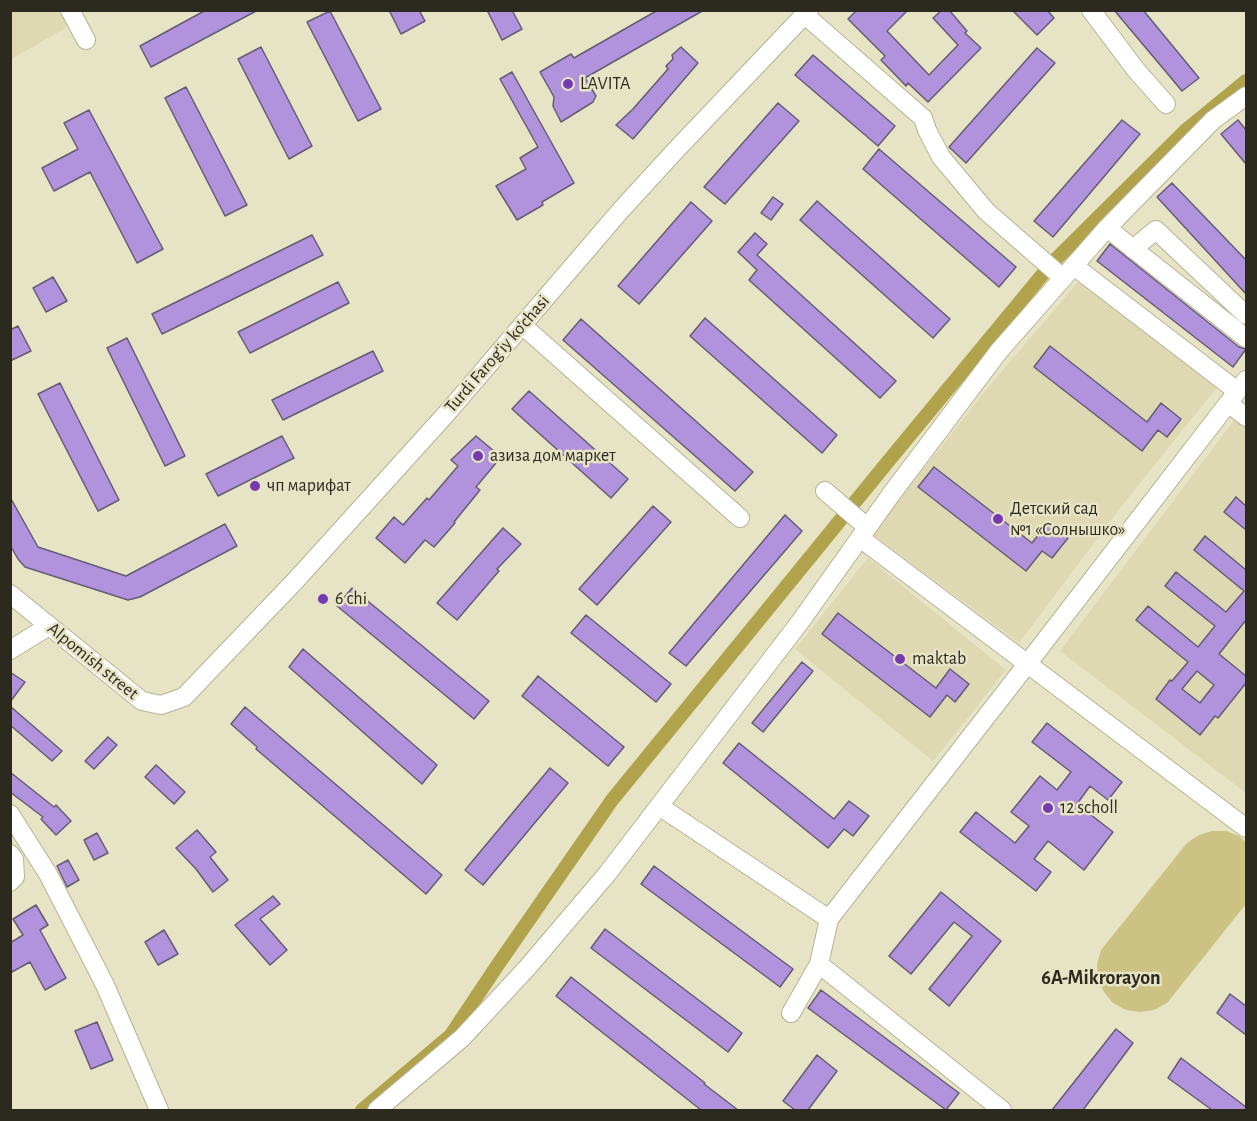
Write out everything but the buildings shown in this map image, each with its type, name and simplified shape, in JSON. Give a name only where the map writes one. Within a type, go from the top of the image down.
[{"type":"street","points":[[70,10],[86,40]]},
{"type":"street","points":[[1091,10],[1136,70],[1166,104]]},
{"type":"street","points":[[807,13],[923,118],[941,157],[986,211],[1059,270],[1237,391],[1246,417]]},
{"type":"street","name":"Turdi Farog'iy ko'chasi","points":[[183,697],[303,571],[447,413],[621,210],[807,13]]},
{"type":"street","points":[[377,1110],[462,1038],[527,968],[608,874],[800,622],[1059,270],[1107,228],[1213,120],[1246,96]]},
{"type":"street","points":[[1107,228],[1246,339]]},
{"type":"street","points":[[1133,249],[1156,230],[1246,315]]},
{"type":"street","points":[[522,325],[740,518]]},
{"type":"street","points":[[791,1013],[819,964],[829,919],[1237,391]]},
{"type":"street","points":[[826,492],[864,533],[1028,663],[1246,828]]},
{"type":"street","name":"Alpomish street","points":[[10,594],[142,701],[161,705],[183,697]]},
{"type":"street","points":[[10,650],[49,626]]},
{"type":"street","points":[[658,806],[829,919]]},
{"type":"street","points":[[10,814],[48,874],[105,985],[159,1110]]},
{"type":"street","points":[[10,882],[15,877],[12,856],[30,846]]},
{"type":"street","points":[[819,964],[1002,1110]]},
{"type":"shaded area","points":[[11,11],[63,11],[71,25],[11,59]]},
{"type":"shaded area","points":[[1078,282],[1218,386],[1124,503],[1019,643],[872,534],[986,390]]},
{"type":"shaded area","points":[[1244,407],[1246,409],[1246,793],[1060,651]]},
{"type":"shaded area","name":"maktab","points":[[868,558],[1006,670],[933,761],[795,649]]},
{"type":"shaded area","points":[[1212,831],[1226,831],[1239,836],[1246,842],[1246,904],[1167,1003],[1154,1010],[1140,1012],[1126,1010],[1113,1003],[1104,992],[1098,979],[1097,964],[1101,950],[1187,843],[1199,835]]},
{"type":"waterway","points":[[362,1110],[451,1035],[612,800],[1052,263],[1185,131],[1246,81]]},
{"type":"place","name":"LAVITA","points":[[568,84]]},
{"type":"place","name":"азиза дом маркет","points":[[478,456]]},
{"type":"place","name":"чп марифат","points":[[255,486]]},
{"type":"place","name":"Детский сад №1 «Солнышко»","points":[[998,519]]},
{"type":"place","name":"6 chi","points":[[323,599]]},
{"type":"place","name":"maktab","points":[[900,659]]},
{"type":"place","name":"12 scholl","points":[[1048,808]]},
{"type":"district","name":"6A-Mikrorayon","points":[[1101,978]]}]
